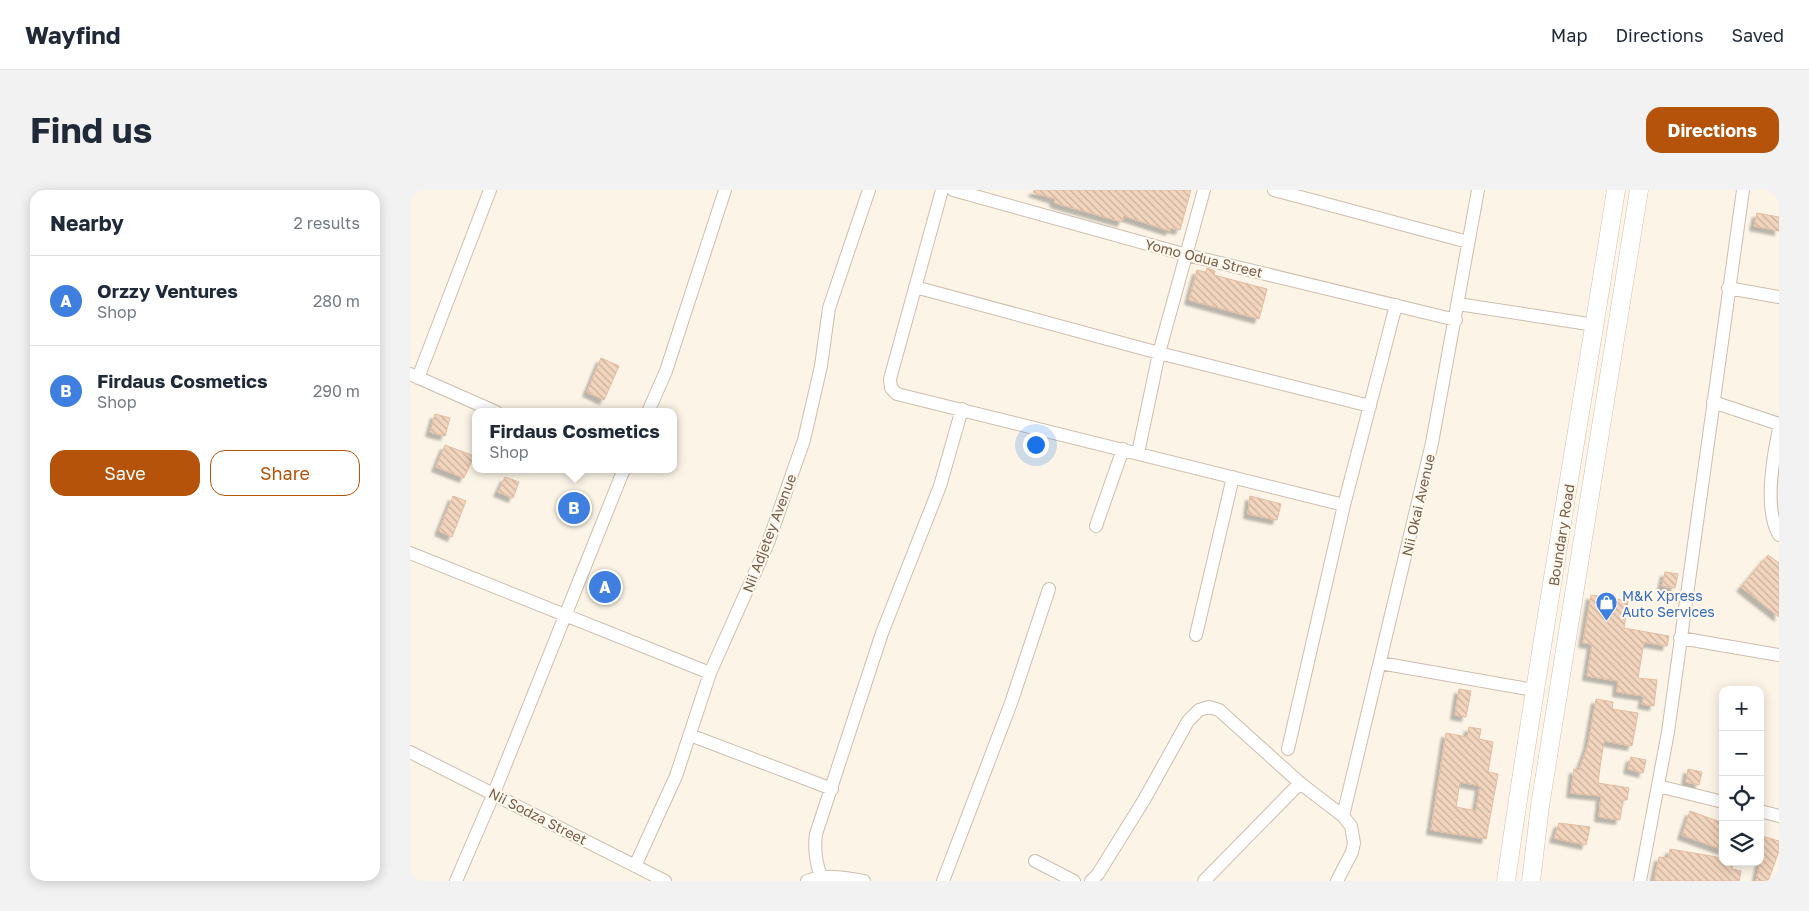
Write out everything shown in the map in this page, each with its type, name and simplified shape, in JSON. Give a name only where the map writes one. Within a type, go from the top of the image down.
[{"type":"main road","name":"Boundary Road","points":[[1506,881],[1534,690],[1561,539],[1616,190]]},
{"type":"main road","name":"Boundary Road","points":[[1531,881],[1540,806],[1639,190]]},
{"type":"street","points":[[487,408],[414,376],[490,190]]},
{"type":"street","points":[[650,408],[666,371],[725,190]]},
{"type":"street","name":"Nii Adjetey Avenue","points":[[635,866],[676,776],[710,673],[768,543],[804,440],[821,366],[829,308],[869,190]]},
{"type":"street","points":[[942,190],[890,379],[891,388],[897,394],[1138,452],[1344,505]]},
{"type":"street","name":"Yomo Odua Street","points":[[954,190],[1186,255],[1456,320]]},
{"type":"street","points":[[1138,452],[1159,353],[1204,190]]},
{"type":"street","points":[[1274,190],[1468,242]]},
{"type":"street","name":"Nii Okai Avenue","points":[[1343,816],[1432,443],[1456,320],[1478,190]]},
{"type":"street","points":[[1640,881],[1668,732],[1743,190]]},
{"type":"street","points":[[916,287],[1159,353],[1370,406]]},
{"type":"street","points":[[1728,288],[1779,297]]},
{"type":"street","points":[[1458,304],[1595,325]]},
{"type":"street","points":[[1288,749],[1344,505],[1396,305]]},
{"type":"street","points":[[1713,402],[1779,424]]},
{"type":"street","points":[[821,876],[816,864],[814,849],[816,834],[882,633],[940,486],[962,410]]},
{"type":"street","points":[[1779,429],[1772,490],[1772,519],[1779,535]]},
{"type":"street","points":[[1096,526],[1123,449]]},
{"type":"street","points":[[456,881],[494,793],[622,473]]},
{"type":"street","points":[[1196,635],[1233,477]]},
{"type":"street","points":[[410,553],[710,673]]},
{"type":"street","points":[[943,881],[1011,703],[1049,589]]},
{"type":"street","points":[[1680,638],[1779,655]]},
{"type":"street","points":[[1380,663],[1534,690]]},
{"type":"street","points":[[1091,881],[1098,874],[1144,800],[1188,721],[1199,710],[1208,706],[1219,710],[1300,782],[1343,816],[1351,826],[1354,843],[1352,852],[1337,881]]},
{"type":"street","points":[[690,735],[832,789]]},
{"type":"street","name":"Nii Sodza Street","points":[[410,752],[665,881]]},
{"type":"street","points":[[1204,881],[1300,782]]},
{"type":"street","points":[[1658,786],[1719,801]]},
{"type":"street","points":[[1764,812],[1779,816]]},
{"type":"street","points":[[1035,861],[1074,881]]},
{"type":"street","points":[[806,881],[821,876],[841,876],[864,881]]},
{"type":"building","points":[[1034,190],[1191,190],[1180,230],[1171,228],[1170,231],[1124,216],[1122,222],[1058,204],[1054,202],[1055,199],[1033,192]]},
{"type":"building","points":[[1757,213],[1779,217],[1779,231],[1754,226]]},
{"type":"building","points":[[1207,268],[1215,271],[1214,275],[1267,289],[1259,319],[1189,300],[1197,270],[1206,272]]},
{"type":"building","points":[[601,358],[619,366],[604,400],[587,392]]},
{"type":"building","points":[[435,414],[450,418],[445,436],[430,432]]},
{"type":"building","points":[[445,445],[472,455],[472,460],[464,478],[436,467]]},
{"type":"building","points":[[505,477],[519,482],[513,498],[498,492]]},
{"type":"building","points":[[453,496],[466,501],[452,537],[439,531]]},
{"type":"building","points":[[1250,496],[1281,504],[1277,520],[1248,514]]},
{"type":"building","points":[[1768,555],[1779,563],[1779,617],[1741,587]]},
{"type":"building","points":[[1665,572],[1678,574],[1675,588],[1662,586]]},
{"type":"building","points":[[1591,595],[1628,601],[1624,628],[1669,636],[1667,646],[1644,642],[1638,678],[1657,680],[1654,706],[1642,704],[1644,696],[1617,692],[1618,681],[1587,676],[1592,644],[1583,643]]},
{"type":"building","points":[[1459,689],[1471,691],[1466,717],[1455,715]]},
{"type":"building","points":[[1596,699],[1613,702],[1612,709],[1638,713],[1632,746],[1604,741],[1598,783],[1629,788],[1627,800],[1623,800],[1620,820],[1599,817],[1601,796],[1571,793],[1574,769],[1579,770],[1588,745]]},
{"type":"building","points":[[1469,727],[1481,729],[1479,739],[1493,742],[1488,772],[1498,774],[1486,839],[1431,830],[1446,733],[1467,737]],"holes":[[[1460,782],[1480,786],[1476,811],[1456,807]]]},
{"type":"building","points":[[1631,757],[1646,760],[1643,773],[1628,769]]},
{"type":"building","points":[[1688,769],[1702,772],[1699,785],[1686,782]]},
{"type":"building","points":[[1690,811],[1719,822],[1719,849],[1682,835]]},
{"type":"building","points":[[1559,823],[1590,827],[1586,845],[1554,838]]},
{"type":"building","points":[[1764,837],[1779,841],[1779,851],[1768,881],[1756,881],[1759,866],[1764,866]]},
{"type":"building","points":[[1670,849],[1719,857],[1719,866],[1732,866],[1732,869],[1741,871],[1739,881],[1654,881],[1659,857],[1669,858]]},
{"type":"place","name":"Firdaus Cosmetics","points":[[574,508]]},
{"type":"place","name":"Orzzy Ventures","points":[[605,587]]},
{"type":"place","name":"M&K Xpress Auto Services","points":[[1606,622]]}]
